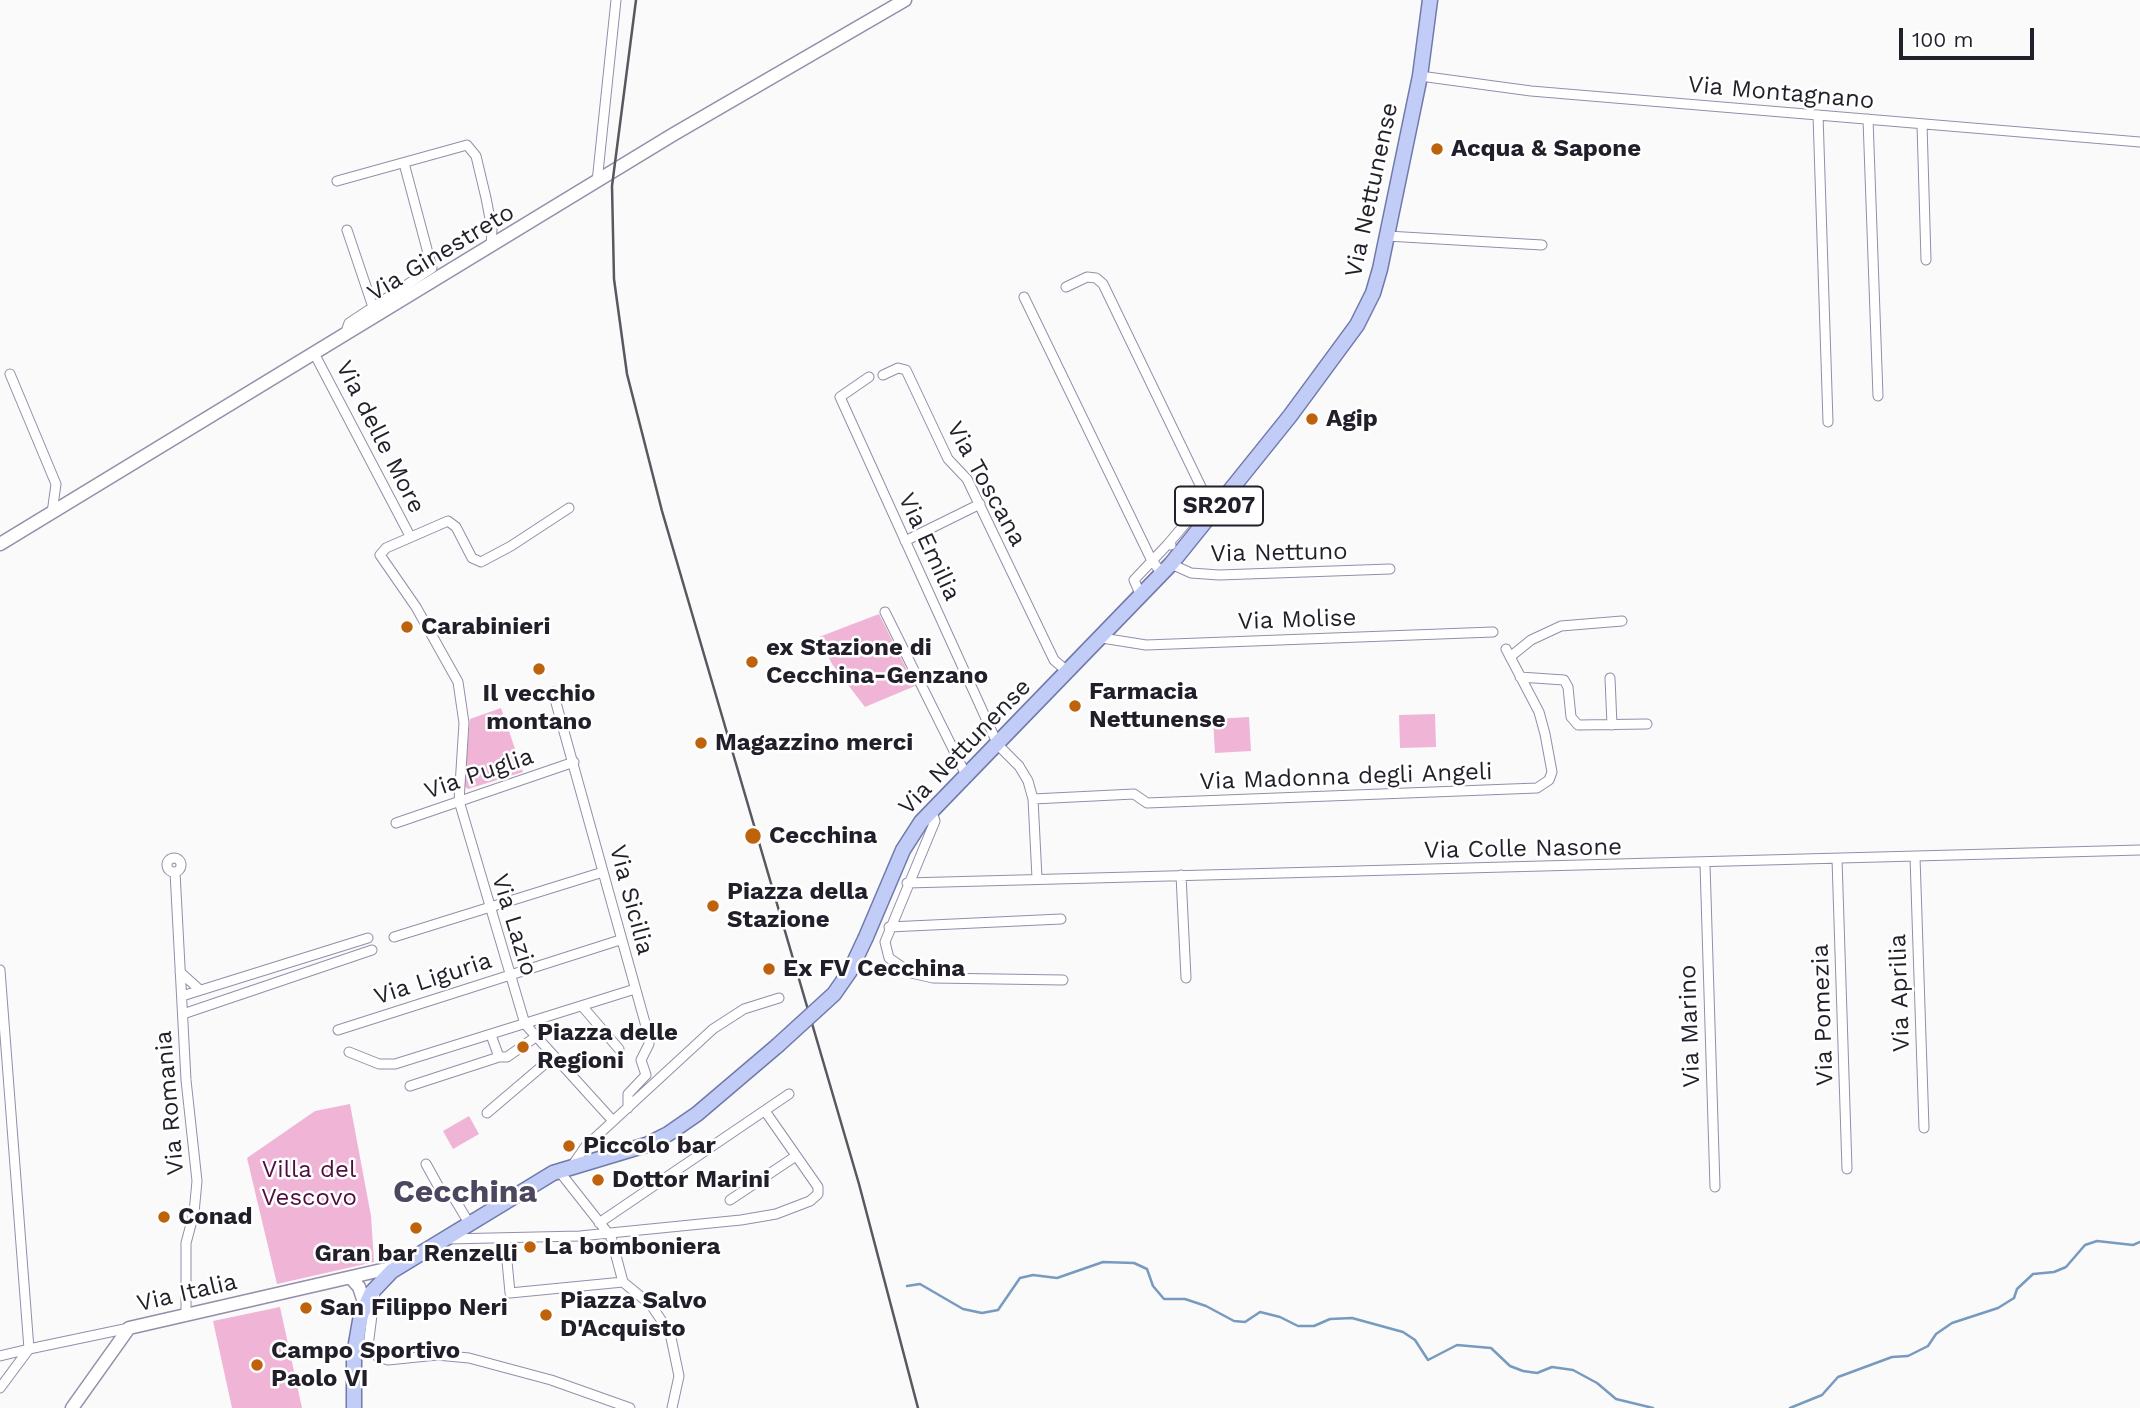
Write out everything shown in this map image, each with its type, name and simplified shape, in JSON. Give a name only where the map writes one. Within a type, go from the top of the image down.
[{"type":"main road","name":"Via Nettunense","points":[[354,1408],[354,1348],[365,1305],[375,1287],[400,1265],[566,1168],[646,1145],[668,1134],[777,1045],[839,989],[866,937],[903,850],[931,810],[1102,638],[1182,551],[1352,334],[1373,293],[1387,236],[1420,76],[1430,0]]},
{"type":"street","points":[[597,182],[616,0]]},
{"type":"street","name":"Via Ginestreto","points":[[0,544],[597,182],[905,0]]},
{"type":"street","name":"Via Montagnano","points":[[1420,76],[1531,91],[2140,142]]},
{"type":"street","points":[[1818,115],[1828,422]]},
{"type":"street","points":[[1868,119],[1878,396]]},
{"type":"street","points":[[1922,124],[1926,260]]},
{"type":"street","points":[[337,181],[467,145],[475,156],[488,207],[491,247]]},
{"type":"street","points":[[345,337],[348,325],[432,268],[405,167]]},
{"type":"street","points":[[347,230],[373,307]]},
{"type":"street","points":[[1387,236],[1542,245]]},
{"type":"street","points":[[1066,287],[1087,277],[1096,278],[1102,284],[1203,491],[1202,504],[1134,580],[1141,596]]},
{"type":"street","points":[[1024,297],[1152,561],[1166,568]]},
{"type":"street","name":"Via delle More","points":[[315,355],[410,536]]},
{"type":"street","name":"Via Toscana","points":[[883,375],[898,368],[906,370],[948,459],[965,476],[1054,660],[1068,672]]},
{"type":"street","points":[[10,374],[56,484],[52,513]]},
{"type":"street","name":"Via Emilia","points":[[869,377],[840,397],[998,744]]},
{"type":"street","points":[[905,541],[979,505]]},
{"type":"street","name":"Via delle More","points":[[463,707],[453,670],[411,599],[380,557],[384,549],[443,522],[450,522],[472,558],[479,562],[512,546],[569,508]]},
{"type":"street","points":[[1168,544],[1182,551]]},
{"type":"street","name":"Via Nettuno","points":[[1166,568],[1219,575],[1390,569]]},
{"type":"street","points":[[885,612],[966,775]]},
{"type":"street","name":"Via Madonna degli Angeli","points":[[1033,799],[1133,794],[1147,803],[1533,789],[1549,780],[1552,770],[1541,719],[1508,653],[1561,626],[1622,621]]},
{"type":"street","name":"Via Molise","points":[[1102,638],[1146,645],[1493,632]]},
{"type":"street","points":[[1520,677],[1562,678],[1568,687],[1570,716],[1574,722],[1647,724]]},
{"type":"street","points":[[1610,678],[1612,725]]},
{"type":"street","name":"Via Sicilia","points":[[553,692],[650,1041],[640,1060],[645,1078],[628,1094],[628,1108]]},
{"type":"street","name":"Via Lazio","points":[[463,707],[459,801],[488,909],[525,1024],[613,1121]]},
{"type":"street","points":[[998,744],[1022,769],[1033,799],[1037,878]]},
{"type":"street","name":"Via Puglia","points":[[396,823],[574,762]]},
{"type":"street","points":[[931,810],[935,821],[889,927],[885,950],[898,965],[917,975],[933,978],[1063,980]]},
{"type":"street","name":"Via Colle Nasone","points":[[907,883],[1704,864],[2140,850]]},
{"type":"street","name":"Via Aprilia","points":[[1915,857],[1924,1128]]},
{"type":"street","name":"Via Pomezia","points":[[1837,859],[1847,1169]]},
{"type":"street","name":"Via Marino","points":[[1704,864],[1715,1187]]},
{"type":"street","name":"Via Romania","points":[[175,872],[180,972],[197,1181],[194,1213],[186,1243],[186,1314]]},
{"type":"street","points":[[394,937],[603,872]]},
{"type":"street","points":[[1181,875],[1186,978]]},
{"type":"street","points":[[889,927],[1061,919]]},
{"type":"street","points":[[182,996],[368,938]]},
{"type":"street","name":"Via Liguria","points":[[338,1030],[620,940]]},
{"type":"street","points":[[183,1014],[372,950]]},
{"type":"street","points":[[0,970],[29,1349],[0,1388]]},
{"type":"street","points":[[180,972],[200,990]]},
{"type":"street","points":[[349,1052],[379,1063],[395,1064],[635,989]]},
{"type":"street","points":[[672,1408],[679,1376],[670,1333],[651,1305],[623,1282],[615,1247],[608,1232],[599,1223],[566,1168],[717,1026],[744,1009],[779,998]]},
{"type":"street","points":[[582,1006],[619,1049]]},
{"type":"street","points":[[491,1035],[499,1057]]},
{"type":"street","points":[[410,1086],[499,1057],[507,1057],[537,1036]]},
{"type":"street","points":[[488,1113],[554,1056]]},
{"type":"street","points":[[599,1223],[789,1094]]},
{"type":"street","points":[[443,1239],[505,1240],[608,1232],[769,1215],[810,1201],[818,1194],[818,1187],[765,1111]]},
{"type":"street","points":[[730,1200],[796,1156]]},
{"type":"street","points":[[426,1164],[441,1191],[452,1193],[469,1223]]},
{"type":"street","points":[[610,1214],[621,1230]]},
{"type":"street","points":[[505,1240],[510,1293],[623,1282]]},
{"type":"street","name":"Via Italia","points":[[72,1408],[129,1328],[400,1265]]},
{"type":"street","points":[[351,1278],[359,1287],[365,1305]]},
{"type":"street","points":[[375,1287],[368,1346],[373,1354],[382,1359],[437,1355],[481,1361],[551,1380],[629,1408]]},
{"type":"street","points":[[0,1356],[129,1328]]},
{"type":"green space","points":[[879,614],[915,686],[865,707],[832,664],[819,637]]},
{"type":"green space","points":[[501,708],[523,772],[468,789],[464,786],[470,719]]},
{"type":"green space","points":[[1435,714],[1436,747],[1400,748],[1399,715]]},
{"type":"green space","points":[[1249,717],[1251,751],[1215,753],[1213,719]]},
{"type":"green space","name":"Villa del Vescovo","points":[[350,1104],[371,1216],[374,1262],[277,1284],[247,1158],[315,1111]]},
{"type":"green space","points":[[469,1116],[479,1134],[453,1149],[443,1131]]},
{"type":"green space","name":"Campo Sportivo Paolo VI","points":[[280,1307],[302,1408],[232,1408],[213,1321]]},
{"type":"waterway","points":[[1790,1408],[1822,1395],[1838,1377],[1892,1357],[1908,1356],[1928,1346],[1936,1334],[1952,1323],[1998,1308],[2014,1298],[2017,1289],[2033,1274],[2054,1272],[2066,1267],[2085,1245],[2097,1241],[2133,1245],[2140,1242]]},
{"type":"waterway","points":[[907,1286],[920,1284],[963,1309],[982,1313],[998,1310],[1020,1278],[1033,1275],[1057,1278],[1103,1262],[1134,1263],[1147,1269],[1153,1286],[1164,1299],[1185,1299],[1206,1306],[1234,1321],[1245,1322],[1260,1312],[1280,1317],[1298,1326],[1314,1326],[1330,1319],[1352,1318],[1403,1332],[1415,1340],[1428,1360],[1457,1345],[1491,1348],[1510,1366],[1523,1371],[1537,1373],[1552,1367],[1573,1370],[1597,1383],[1616,1399],[1653,1408]]},
{"type":"railway","points":[[636,0],[612,186],[614,279],[627,374],[662,511],[859,1184],[918,1408]]},
{"type":"place","name":"Acqua & Sapone","points":[[1437,149]]},
{"type":"place","name":"Agip","points":[[1312,419]]},
{"type":"place","name":"Carabinieri","points":[[407,627]]},
{"type":"place","name":"ex Stazione di Cecchina-Genzano","points":[[752,662]]},
{"type":"place","name":"Il vecchio montano","points":[[539,669]]},
{"type":"place","name":"Farmacia Nettunense","points":[[1075,706]]},
{"type":"place","name":"Magazzino merci","points":[[701,743]]},
{"type":"place","name":"Cecchina","points":[[753,836]]},
{"type":"place","name":"Piazza della Stazione","points":[[713,906]]},
{"type":"place","name":"Ex FV Cecchina","points":[[769,969]]},
{"type":"place","name":"Piazza delle Regioni","points":[[523,1047]]},
{"type":"place","name":"Piccolo bar","points":[[569,1146]]},
{"type":"place","name":"Dottor Marini","points":[[598,1180]]},
{"type":"place","name":"Conad","points":[[164,1217]]},
{"type":"place","name":"Gran bar Renzelli","points":[[416,1228]]},
{"type":"place","name":"La bomboniera","points":[[530,1247]]},
{"type":"place","name":"San Filippo Neri","points":[[306,1308]]},
{"type":"place","name":"Piazza Salvo D'Acquisto","points":[[546,1315]]},
{"type":"place","name":"Campo Sportivo Paolo VI","points":[[257,1365]]},
{"type":"district","name":"Cecchina","points":[[465,1193]]}]
